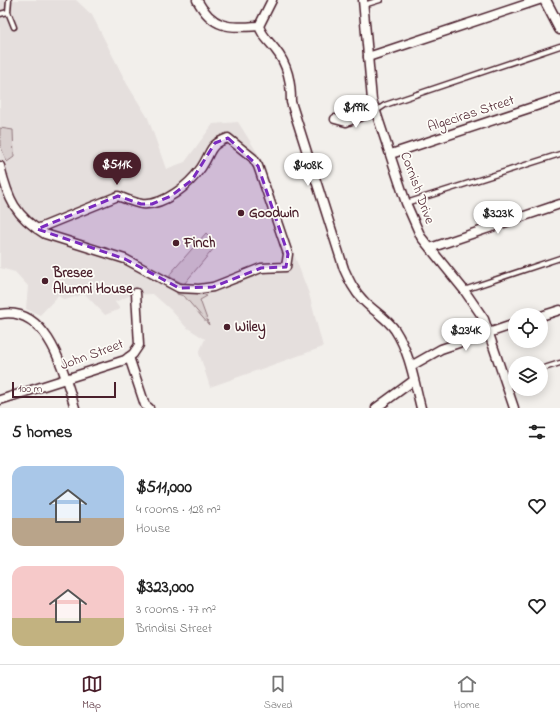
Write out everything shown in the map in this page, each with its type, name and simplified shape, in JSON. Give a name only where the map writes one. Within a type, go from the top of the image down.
[{"type":"street","points":[[198,0],[205,14],[222,25],[239,28],[258,26]]},
{"type":"street","points":[[258,26],[272,0]]},
{"type":"street","points":[[368,57],[539,0]]},
{"type":"street","points":[[545,0],[560,29]]},
{"type":"street","name":"Cornish Drive","points":[[363,3],[372,100],[406,203],[421,237],[480,312],[490,333],[514,408]]},
{"type":"street","points":[[258,26],[262,34],[276,50],[287,68],[291,84],[291,102],[350,283],[363,301],[394,329],[411,366],[413,381],[421,408]]},
{"type":"street","name":"Algeciras Street","points":[[391,154],[560,98]]},
{"type":"street","points":[[334,120],[346,122],[376,111]]},
{"type":"street","points":[[0,166],[7,190],[15,207],[28,224],[45,234],[125,259],[180,288],[213,288],[261,268],[286,267],[288,254],[258,166],[253,158],[228,138],[215,143],[192,180],[171,196],[152,204],[141,204],[118,196],[37,229]]},
{"type":"street","points":[[430,248],[560,204]]},
{"type":"street","name":"John Street","points":[[0,400],[129,357],[139,345],[136,293]]},
{"type":"street","points":[[548,314],[560,310]]},
{"type":"street","points":[[0,314],[20,315],[38,324],[50,339],[66,378],[75,408]]},
{"type":"street","points":[[411,366],[442,349],[508,327]]},
{"type":"street","points":[[129,357],[145,405],[149,408]]},
{"type":"street","points":[[376,408],[413,381]]},
{"type":"lane","points":[[9,0],[8,12],[14,27]]},
{"type":"lane","points":[[363,3],[380,0]]},
{"type":"lane","points":[[0,14],[8,12]]},
{"type":"lane","points":[[376,111],[385,105],[560,46]]},
{"type":"lane","points":[[406,203],[560,154]]},
{"type":"lane","points":[[464,290],[560,258]]},
{"type":"lane","points":[[548,367],[560,363]]},
{"type":"highlighted area","points":[[228,138],[258,166],[288,254],[286,267],[261,268],[213,287],[179,288],[125,259],[37,229],[118,196],[141,204],[152,204],[171,196],[192,180],[215,143]]},
{"type":"shaded area","points":[[0,0],[76,0],[92,15],[127,84],[148,118],[166,169],[185,162],[213,124],[238,122],[263,162],[292,249],[309,294],[323,347],[210,387],[199,353],[205,339],[186,327],[171,310],[153,294],[131,295],[115,302],[120,309],[105,315],[85,294],[65,300],[58,296],[40,315],[26,309],[28,286],[15,272],[0,268]]},
{"type":"shaded area","points":[[0,128],[13,130],[14,157],[7,162],[0,145]]},
{"type":"shaded area","points":[[206,233],[216,243],[215,247],[184,284],[170,277],[170,274]]},
{"type":"shaded area","points":[[177,290],[198,292],[207,296],[200,300],[209,325],[184,296],[177,294]]},
{"type":"place","name":"Goodwin","points":[[241,213]]},
{"type":"place","name":"Finch","points":[[176,243]]},
{"type":"place","name":"Bresee Alumni House","points":[[45,281]]},
{"type":"place","name":"Wiley","points":[[227,327]]}]
